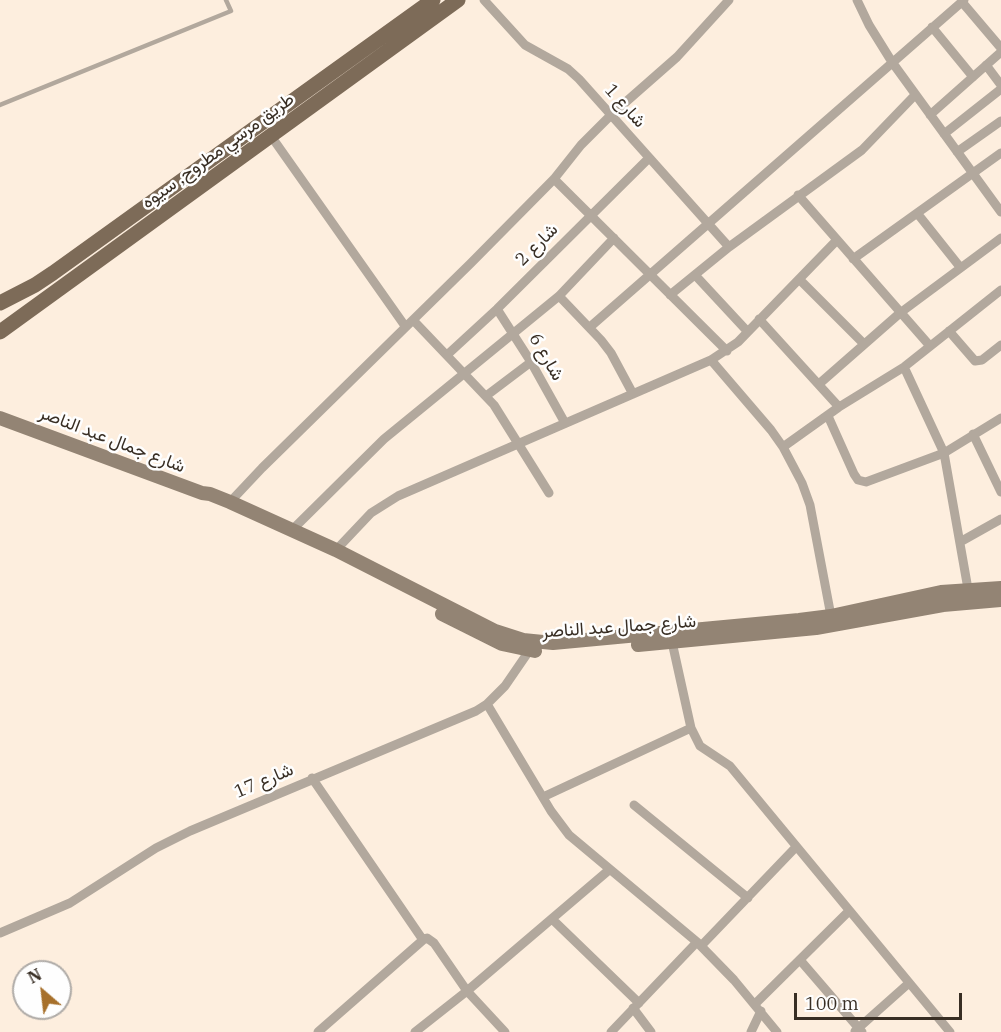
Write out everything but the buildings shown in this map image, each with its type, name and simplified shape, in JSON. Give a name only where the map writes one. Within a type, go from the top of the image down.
[{"type":"main road","name":"طريق مرسي مطروح, سيوه","points":[[0,303],[53,273],[434,0]]},
{"type":"main road","name":"طريق مرسي مطروح, سيوه","points":[[0,332],[458,0]]},
{"type":"street","name":"شارع 1","points":[[484,0],[525,45],[568,69],[579,79],[729,248]]},
{"type":"street","points":[[230,502],[554,179],[581,145],[676,57],[729,0]]},
{"type":"street","points":[[857,0],[869,25],[892,62],[1001,212]]},
{"type":"street","points":[[590,327],[963,1],[1001,50],[930,115]]},
{"type":"street","points":[[932,27],[973,77]]},
{"type":"street","points":[[944,134],[1001,87],[986,65]]},
{"type":"street","points":[[670,295],[798,195],[861,150],[915,95]]},
{"type":"street","points":[[957,152],[1001,122]]},
{"type":"street","points":[[271,136],[409,323],[465,372],[486,396],[549,493]]},
{"type":"street","points":[[853,259],[1001,153]]},
{"type":"street","name":"شارع 2","points":[[447,355],[497,309],[649,158]]},
{"type":"street","points":[[554,179],[727,351]]},
{"type":"street","points":[[798,195],[930,346]]},
{"type":"street","points":[[917,213],[960,267]]},
{"type":"street","points":[[292,530],[358,463],[559,296],[614,238]]},
{"type":"street","points":[[819,384],[900,312],[1001,238]]},
{"type":"street","points":[[336,550],[360,524],[384,504],[727,351],[837,240]]},
{"type":"street","points":[[695,274],[747,331]]},
{"type":"street","points":[[799,279],[864,344]]},
{"type":"street","points":[[783,447],[840,407],[904,367],[1001,290]]},
{"type":"street","points":[[559,296],[590,327],[611,353],[633,394]]},
{"type":"street","name":"شارع 6","points":[[497,309],[531,362],[565,423]]},
{"type":"street","points":[[759,320],[840,407]]},
{"type":"street","points":[[949,331],[975,360],[982,360],[1001,345]]},
{"type":"street","points":[[711,360],[783,447],[802,483],[810,505],[831,616]]},
{"type":"street","points":[[486,396],[531,362]]},
{"type":"street","points":[[904,367],[944,453],[968,589]]},
{"type":"street","points":[[828,416],[854,474],[858,480],[866,482],[944,453],[1001,418]]},
{"type":"street","name":"شارع جمال عبد الناصر","points":[[3,417],[230,502],[336,550],[495,631],[523,640],[553,643],[816,628],[943,605],[1001,600]]},
{"type":"street","points":[[974,435],[1001,492]]},
{"type":"street","name":"شارع جمال عبد الناصر","points":[[202,493],[207,500],[333,557],[488,638],[529,651],[672,642],[695,636],[831,616],[941,592],[1001,588]]},
{"type":"street","points":[[960,542],[1001,519]]},
{"type":"street","points":[[672,642],[691,728],[700,746],[730,766],[950,1032]]},
{"type":"street","name":"شارع 17","points":[[3,932],[70,903],[173,839],[312,778],[465,717],[487,704],[505,686],[529,651]]},
{"type":"street","points":[[487,704],[559,824],[609,870],[699,944],[777,1032]]},
{"type":"street","points":[[543,796],[691,728]]},
{"type":"street","points":[[312,778],[423,940]]},
{"type":"street","points":[[634,805],[748,898]]},
{"type":"street","points":[[611,1032],[748,898],[796,847]]},
{"type":"street","points":[[415,1032],[467,991],[609,870]]},
{"type":"street","points":[[750,1032],[758,1008],[800,960],[849,911]]},
{"type":"street","points":[[552,919],[636,1006],[651,1032]]},
{"type":"street","points":[[0,920],[3,932]]},
{"type":"street","points":[[318,1032],[423,940],[431,940],[467,991],[505,1032]]},
{"type":"street","points":[[800,960],[858,1031],[909,983]]},
{"type":"lane","points":[[0,105],[231,11],[226,0]]}]
